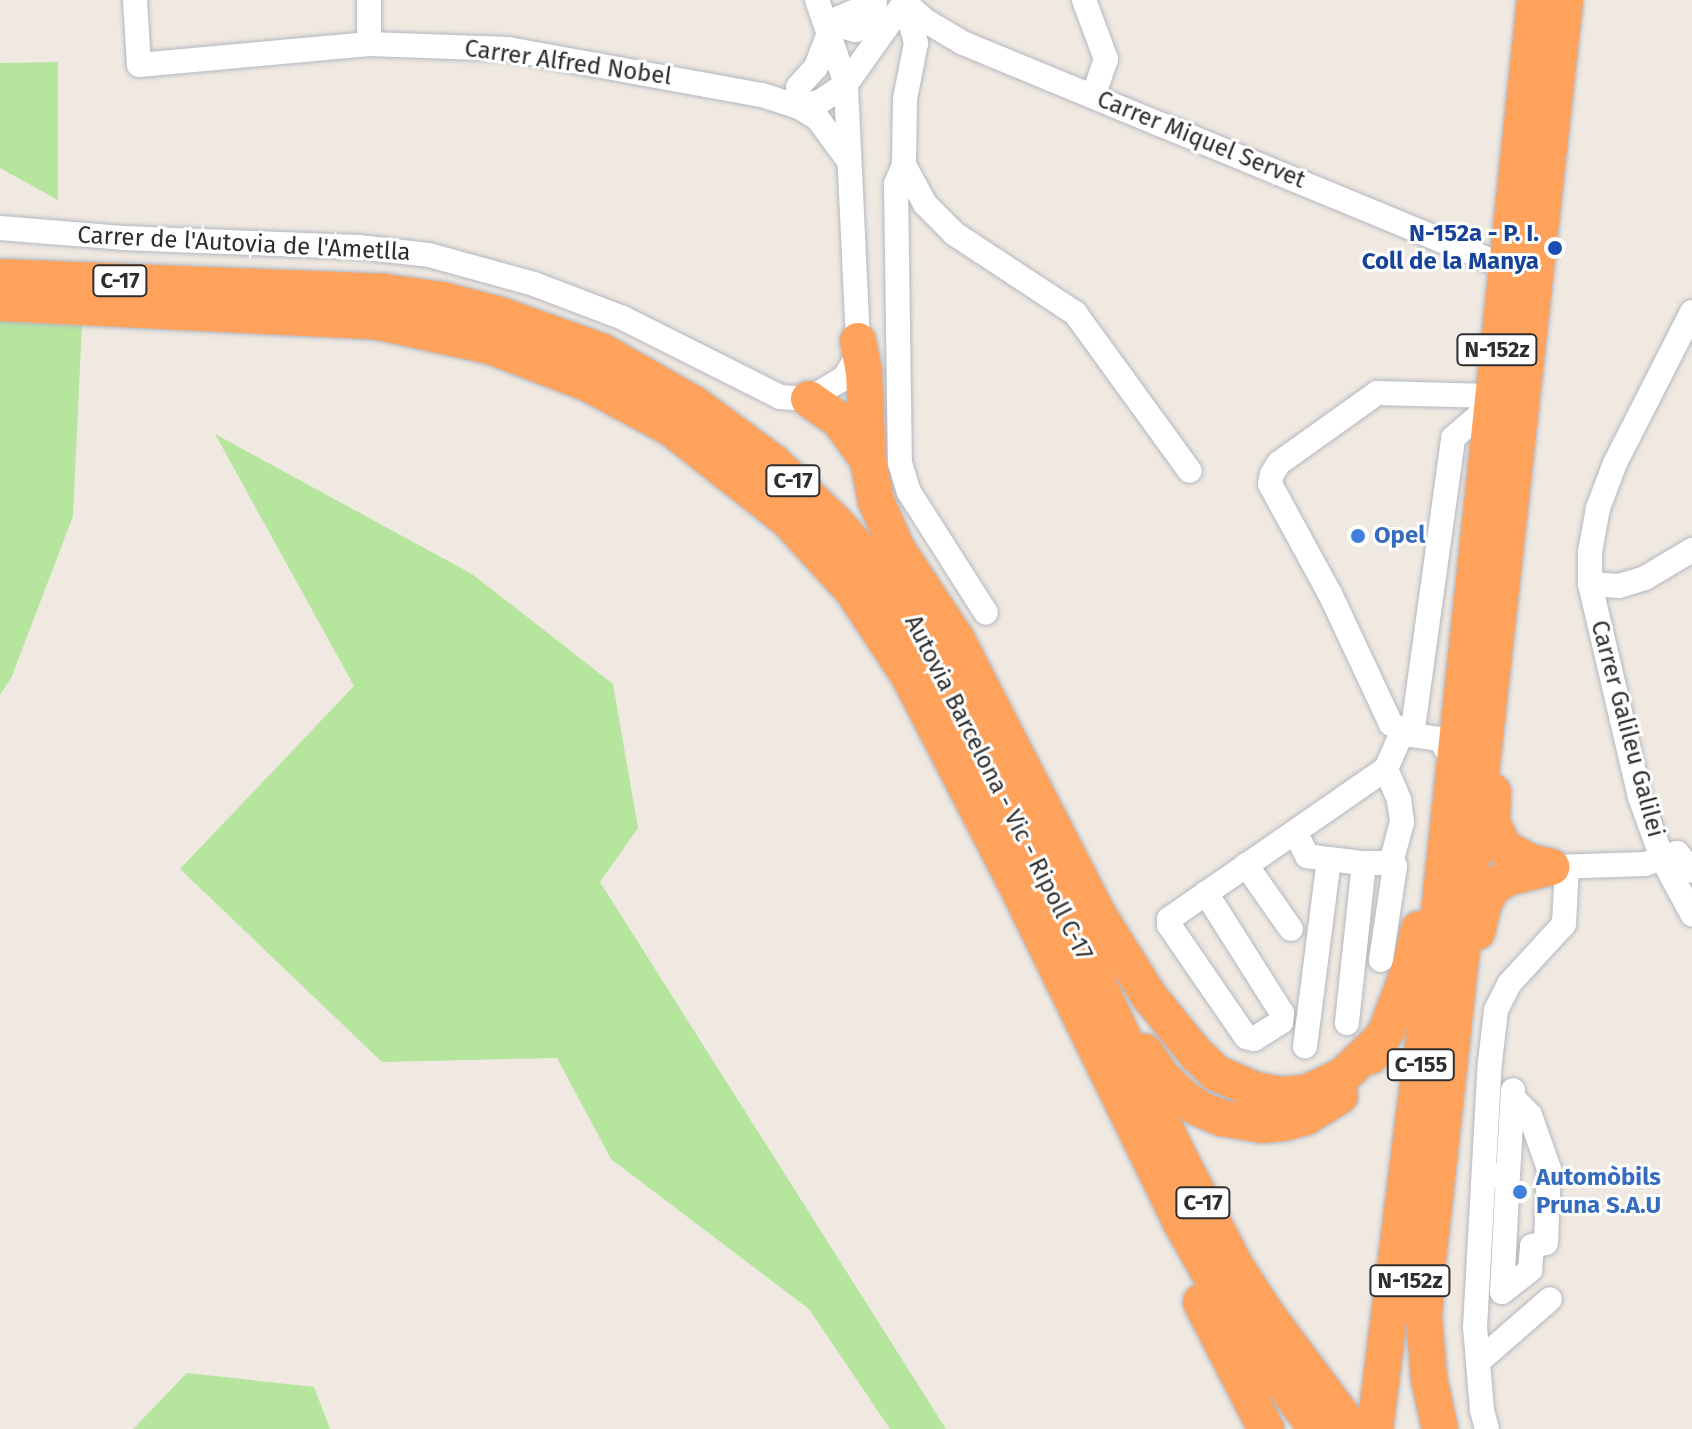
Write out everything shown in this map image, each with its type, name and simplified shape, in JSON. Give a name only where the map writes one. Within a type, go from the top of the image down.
[{"type":"highway","name":"N-152z","points":[[1460,700],[1535,0]]},
{"type":"highway","name":"N-152z","points":[[1390,1429],[1419,1218],[1430,1161],[1442,1123],[1565,0]]},
{"type":"highway","points":[[0,263],[161,269],[240,286]]},
{"type":"highway","name":"Autovia Barcelona - Vic - Ripoll C-17","points":[[0,277],[385,292],[442,300],[500,315],[601,351],[694,404],[774,463],[845,534],[891,586],[919,627],[1052,886],[1176,1151],[1318,1415]]},
{"type":"highway","name":"Autovia Barcelona - Vic - Ripoll C-17","points":[[0,303],[374,321],[490,346],[587,383],[671,428],[789,521],[853,591],[890,646],[1014,880],[1180,1221],[1234,1317],[1318,1415],[1352,1429]]},
{"type":"highway","points":[[858,341],[864,372],[868,460],[876,501],[897,549],[957,640],[1099,916],[1149,996],[1197,1055],[1216,1073],[1255,1090],[1281,1095],[1305,1093],[1344,1075],[1383,1037]]},
{"type":"highway","points":[[809,399],[840,421],[868,460]]},
{"type":"highway","points":[[1499,596],[1503,643],[1491,813],[1495,834],[1504,848],[1530,862],[1559,867]]},
{"type":"highway","points":[[1102,993],[1129,1022],[1162,1077],[1198,1108],[1245,1124],[1283,1123],[1321,1108],[1342,1094],[1360,1075],[1383,1037],[1410,968],[1418,937],[1446,749],[1460,700]]},
{"type":"highway","name":"C-155","points":[[1375,1429],[1425,1034],[1460,700]]},
{"type":"highway","points":[[1440,1429],[1429,1379],[1424,1317],[1442,1123],[1468,1014],[1478,924],[1502,866],[1504,848]]},
{"type":"highway","points":[[1492,888],[1507,878],[1559,867]]},
{"type":"highway","points":[[1134,1129],[1184,1269],[1266,1429]]},
{"type":"street","name":"Carrer Alfred Nobel","points":[[135,0],[139,65],[369,44],[508,49],[762,95],[798,97],[820,83],[846,84]]},
{"type":"street","points":[[369,0],[369,44]]},
{"type":"street","points":[[1084,0],[1106,59],[1093,96]]},
{"type":"street","points":[[826,18],[887,5]]},
{"type":"street","points":[[846,84],[887,5]]},
{"type":"street","points":[[887,5],[916,43],[905,99],[904,165],[896,184],[900,463],[909,492],[986,613]]},
{"type":"street","name":"Carrer Miquel Servet","points":[[887,5],[944,33],[1506,267]]},
{"type":"street","points":[[809,399],[844,378],[857,357],[858,341],[853,166],[846,84],[826,18]]},
{"type":"street","points":[[826,18],[816,67],[798,97],[828,129],[853,166]]},
{"type":"street","points":[[904,165],[917,192],[938,220],[1075,313],[1190,471]]},
{"type":"street","name":"Carrer de l'Autovia de l'Ametlla","points":[[0,228],[123,238],[358,247],[429,255],[546,289],[623,318],[780,397],[809,399]]},
{"type":"street","name":"Carrer Galileu Galilei","points":[[1692,312],[1615,463],[1603,493],[1590,552],[1590,584],[1640,797],[1662,858],[1692,914]]},
{"type":"street","points":[[1446,749],[1440,739],[1408,732],[1391,724],[1330,594],[1270,484],[1279,463],[1377,393],[1492,401]]},
{"type":"street","points":[[1206,893],[1282,1013],[1281,1022],[1254,1039],[1246,1037],[1169,925],[1169,919],[1206,893],[1246,865],[1386,769],[1408,732],[1453,438],[1492,401]]},
{"type":"street","name":"Carrer Galileu Galilei","points":[[1590,584],[1619,586],[1645,578],[1692,550]]},
{"type":"street","points":[[1386,769],[1399,800],[1402,822],[1391,863]]},
{"type":"street","points":[[1295,832],[1307,856],[1391,863],[1395,866],[1381,960]]},
{"type":"street","points":[[1487,1429],[1482,1410],[1475,1327],[1496,1010],[1509,984],[1564,924],[1559,867],[1645,864],[1679,854],[1692,871]]},
{"type":"street","points":[[1305,1046],[1329,859]]},
{"type":"street","points":[[1347,1023],[1364,863]]},
{"type":"street","points":[[1246,865],[1291,929]]},
{"type":"street","points":[[1513,1092],[1530,1115],[1549,1169],[1546,1243],[1532,1246],[1530,1270],[1502,1292],[1508,1175],[1513,1092]]},
{"type":"street","points":[[1483,1174],[1508,1175]]},
{"type":"street","points":[[1479,1361],[1550,1299]]},
{"type":"green space","points":[[58,62],[58,200],[0,168],[0,63]]},
{"type":"green space","points":[[0,318],[82,324],[73,516],[12,676],[0,695]]},
{"type":"green space","points":[[215,434],[472,574],[613,684],[638,828],[600,882],[946,1429],[890,1429],[809,1309],[611,1159],[557,1058],[382,1062],[180,869],[354,686]]},
{"type":"green space","points":[[187,1373],[314,1387],[330,1429],[133,1429]]},
{"type":"place","name":"N-152a - P. I. Coll de la Manya","points":[[1555,248]]},
{"type":"place","name":"Opel","points":[[1358,536]]},
{"type":"place","name":"Automòbils Pruna S.A.U","points":[[1520,1192]]}]
